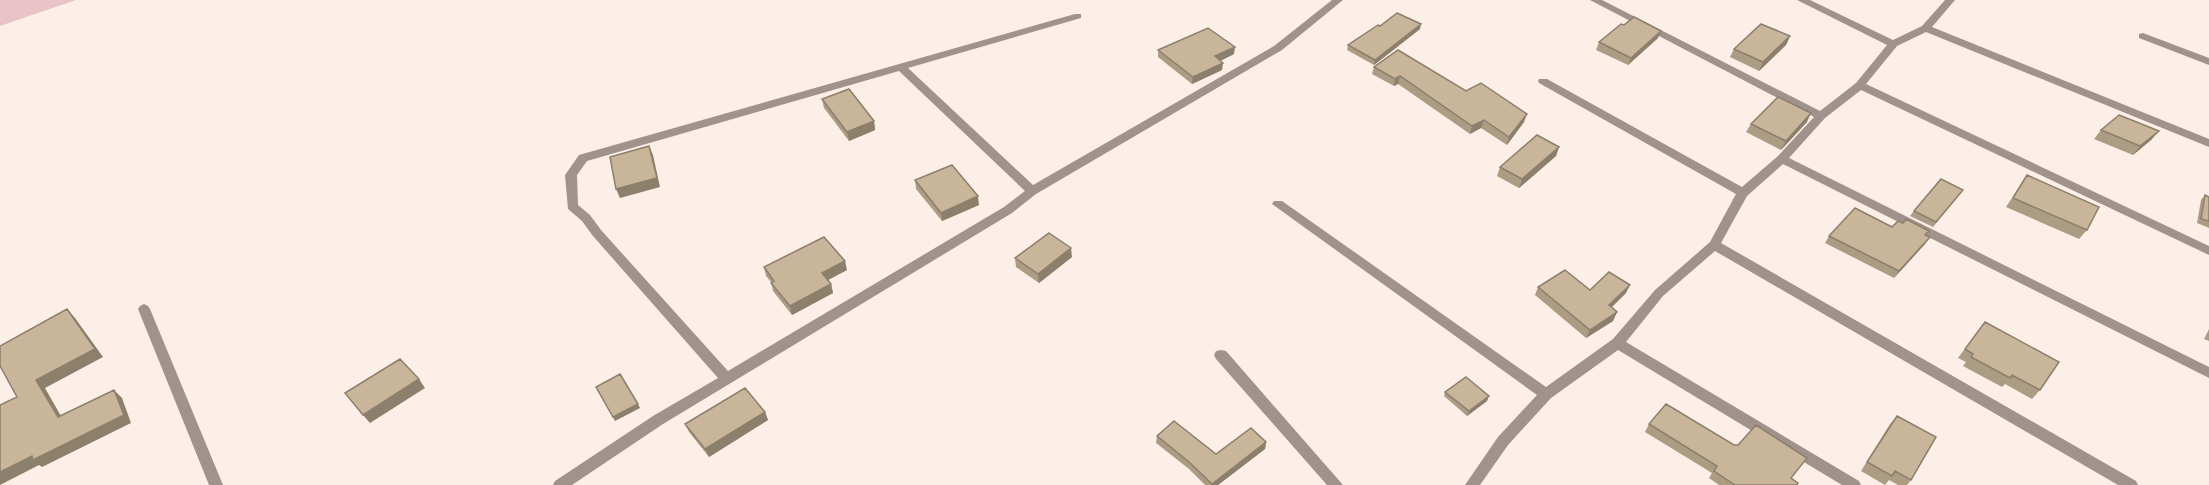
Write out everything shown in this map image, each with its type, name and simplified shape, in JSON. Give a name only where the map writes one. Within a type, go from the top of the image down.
[{"type":"street","points":[[560,485],[658,420],[1008,210],[1032,191],[1278,48],[1338,0]]},
{"type":"street","points":[[1595,0],[1821,116]]},
{"type":"street","points":[[1802,0],[1893,44]]},
{"type":"street","points":[[1472,485],[1503,441],[1546,394],[1618,343],[1659,293],[1714,245],[1743,193],[1782,159],[1821,116],[1860,85],[1893,44],[1926,28],[1950,0]]},
{"type":"street","points":[[727,379],[586,218],[572,206],[571,175],[583,158],[1078,16]]},
{"type":"street","points":[[1926,28],[2209,143]]},
{"type":"street","points":[[2143,36],[2209,62]]},
{"type":"street","points":[[901,67],[1032,191]]},
{"type":"street","points":[[1543,81],[1743,193]]},
{"type":"street","points":[[1860,85],[2209,251]]},
{"type":"street","points":[[1782,159],[2209,373]]},
{"type":"street","points":[[1278,204],[1546,394]]},
{"type":"street","points":[[1714,245],[2131,485]]},
{"type":"street","points":[[144,309],[216,485]]},
{"type":"street","points":[[1618,343],[1854,485]]},
{"type":"street","points":[[1221,354],[1336,485]]},
{"type":"shaded area","points":[[0,0],[76,0],[0,26]]},
{"type":"building","points":[[1397,13],[1421,24],[1375,60],[1348,45],[1378,25],[1380,26]]},
{"type":"building","points":[[1634,17],[1661,31],[1631,58],[1599,42],[1621,24],[1624,25]]},
{"type":"building","points":[[1761,24],[1790,36],[1763,62],[1734,49]]},
{"type":"building","points":[[1208,28],[1235,47],[1215,56],[1223,63],[1193,77],[1158,50]]},
{"type":"building","points":[[1398,50],[1466,91],[1481,83],[1527,114],[1509,137],[1484,120],[1472,126],[1400,76],[1395,79],[1374,67]]},
{"type":"building","points":[[849,89],[874,121],[847,132],[822,99]]},
{"type":"building","points":[[1778,97],[1811,113],[1786,141],[1751,124]]},
{"type":"building","points":[[2119,115],[2159,131],[2140,146],[2101,130]]},
{"type":"building","points":[[1537,135],[1559,147],[1522,179],[1500,167]]},
{"type":"building","points":[[649,146],[657,178],[616,189],[610,157]]},
{"type":"building","points":[[952,165],[978,196],[941,213],[915,180]]},
{"type":"building","points":[[2027,175],[2099,207],[2087,230],[2013,198]]},
{"type":"building","points":[[1941,179],[1963,190],[1936,222],[1914,211]]},
{"type":"building","points":[[2205,195],[2209,197],[2209,221],[2201,219]]},
{"type":"building","points":[[1855,208],[1892,227],[1898,221],[1903,223],[1906,219],[1929,231],[1925,235],[1930,237],[1899,271],[1829,236]]},
{"type":"building","points":[[1049,233],[1071,248],[1038,274],[1015,258]]},
{"type":"building","points":[[824,237],[845,261],[822,273],[831,284],[790,306],[771,283],[774,281],[764,267]]},
{"type":"building","points":[[1565,270],[1590,290],[1609,272],[1630,285],[1609,305],[1617,312],[1590,330],[1538,287]]},
{"type":"building","points":[[67,309],[95,349],[36,380],[58,417],[114,390],[124,415],[33,460],[32,456],[0,472],[0,405],[17,397],[0,366],[0,346]]},
{"type":"building","points":[[1985,322],[2059,362],[2040,390],[2012,375],[2010,378],[1971,357],[1973,354],[1965,349]]},
{"type":"building","points":[[400,359],[419,379],[363,415],[345,393]]},
{"type":"building","points":[[620,374],[638,404],[613,417],[596,387]]},
{"type":"building","points":[[1466,377],[1489,396],[1469,411],[1445,392]]},
{"type":"building","points":[[745,388],[765,412],[705,449],[685,424]]},
{"type":"building","points":[[1666,404],[1734,445],[1738,445],[1756,425],[1807,458],[1791,478],[1798,483],[1797,485],[1735,485],[1714,471],[1717,466],[1649,424]]},
{"type":"building","points":[[1897,416],[1936,437],[1911,480],[1895,471],[1892,476],[1867,462]]},
{"type":"building","points":[[1174,421],[1216,454],[1251,428],[1266,442],[1212,484],[1157,436]]}]
